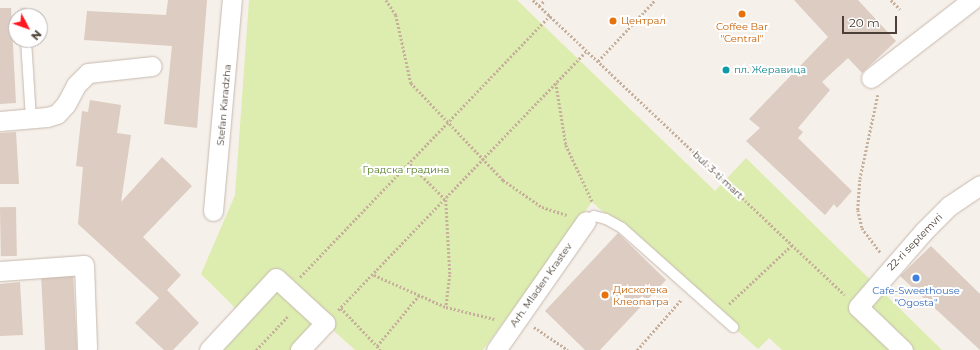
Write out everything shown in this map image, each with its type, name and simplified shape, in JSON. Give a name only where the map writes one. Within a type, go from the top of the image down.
[{"type":"street","name":"Stefan Karadzha","points":[[213,210],[232,0]]},
{"type":"street","points":[[877,73],[972,0]]},
{"type":"street","points":[[0,121],[57,114],[66,104],[76,85],[88,73],[152,66]]},
{"type":"street","name":"22-ri septemvri","points":[[858,307],[892,265],[949,206],[980,185]]},
{"type":"street","name":"Arh. Mladen Krastev","points":[[496,350],[586,221]]},
{"type":"street","points":[[0,271],[84,265],[87,348]]},
{"type":"street","points":[[209,350],[288,289],[325,323],[300,350]]},
{"type":"street","points":[[858,307],[903,350]]},
{"type":"lane","points":[[27,48],[31,118]]},
{"type":"lane","points":[[586,221],[594,216],[606,219],[622,228],[733,327]]},
{"type":"path","points":[[386,0],[396,15],[411,83],[483,161],[503,180],[542,207],[586,221]]},
{"type":"path","name":"bul. 3-ti mart","points":[[533,0],[858,307]]},
{"type":"path","points":[[539,6],[545,0]]},
{"type":"path","points":[[598,61],[655,0]]},
{"type":"path","points":[[891,0],[900,9]]},
{"type":"path","points":[[256,350],[288,289],[410,164],[550,15]]},
{"type":"path","points":[[325,323],[374,275],[446,200],[587,50]]},
{"type":"path","points":[[877,73],[860,180],[858,210],[862,228],[892,265]]},
{"type":"path","points":[[556,83],[566,145],[592,202],[606,219]]},
{"type":"path","points":[[410,164],[446,200],[450,275],[446,307]]},
{"type":"path","points":[[718,314],[792,245]]},
{"type":"path","points":[[374,275],[446,307],[514,323],[529,324],[568,350]]},
{"type":"path","points":[[637,350],[691,289]]},
{"type":"path","points":[[377,346],[419,295]]},
{"type":"path","points":[[340,308],[380,350]]},
{"type":"green space","name":"Градска градина","points":[[249,0],[517,0],[715,191],[746,158],[942,350],[782,350],[769,338],[758,349],[592,202],[483,350],[355,350],[325,323],[299,350],[210,350],[242,315],[201,274],[235,195]]},
{"type":"building","points":[[168,0],[207,0],[197,128],[164,124],[172,46],[84,40],[87,11],[166,15]]},
{"type":"building","points":[[794,0],[858,0],[896,41],[862,73],[848,58],[822,82],[830,90],[798,128],[803,132],[798,138],[852,191],[837,208],[834,204],[825,215],[746,141],[760,128],[749,119],[828,37]]},
{"type":"building","points":[[0,8],[8,8],[8,48],[13,48],[16,103],[0,104]]},
{"type":"building","points":[[90,100],[121,105],[117,133],[131,135],[121,202],[162,157],[192,186],[143,237],[181,275],[167,290],[199,323],[173,350],[164,350],[135,323],[159,298],[78,224],[83,167],[76,166],[82,111],[88,112]]},
{"type":"building","points":[[16,132],[19,184],[0,184],[0,133]]},
{"type":"building","points":[[0,207],[16,207],[17,256],[1,256]]},
{"type":"building","name":"Дискотека Клеопатра","points":[[618,233],[666,280],[600,350],[585,350],[545,311]]},
{"type":"building","points":[[931,246],[980,294],[980,350],[900,276]]},
{"type":"building","points":[[73,273],[77,350],[45,350],[41,275]]},
{"type":"building","points":[[20,282],[23,335],[0,336],[0,284]]},
{"type":"place","name":"Coffee Bar \"Central\"","points":[[742,14]]},
{"type":"place","name":"Централ","points":[[613,21]]},
{"type":"place","name":"пл. Жеравица","points":[[726,70]]},
{"type":"place","name":"Cafe-Sweethouse \"Ogosta\"","points":[[916,278]]},
{"type":"place","name":"Дискотека Клеопатра","points":[[605,295]]}]
